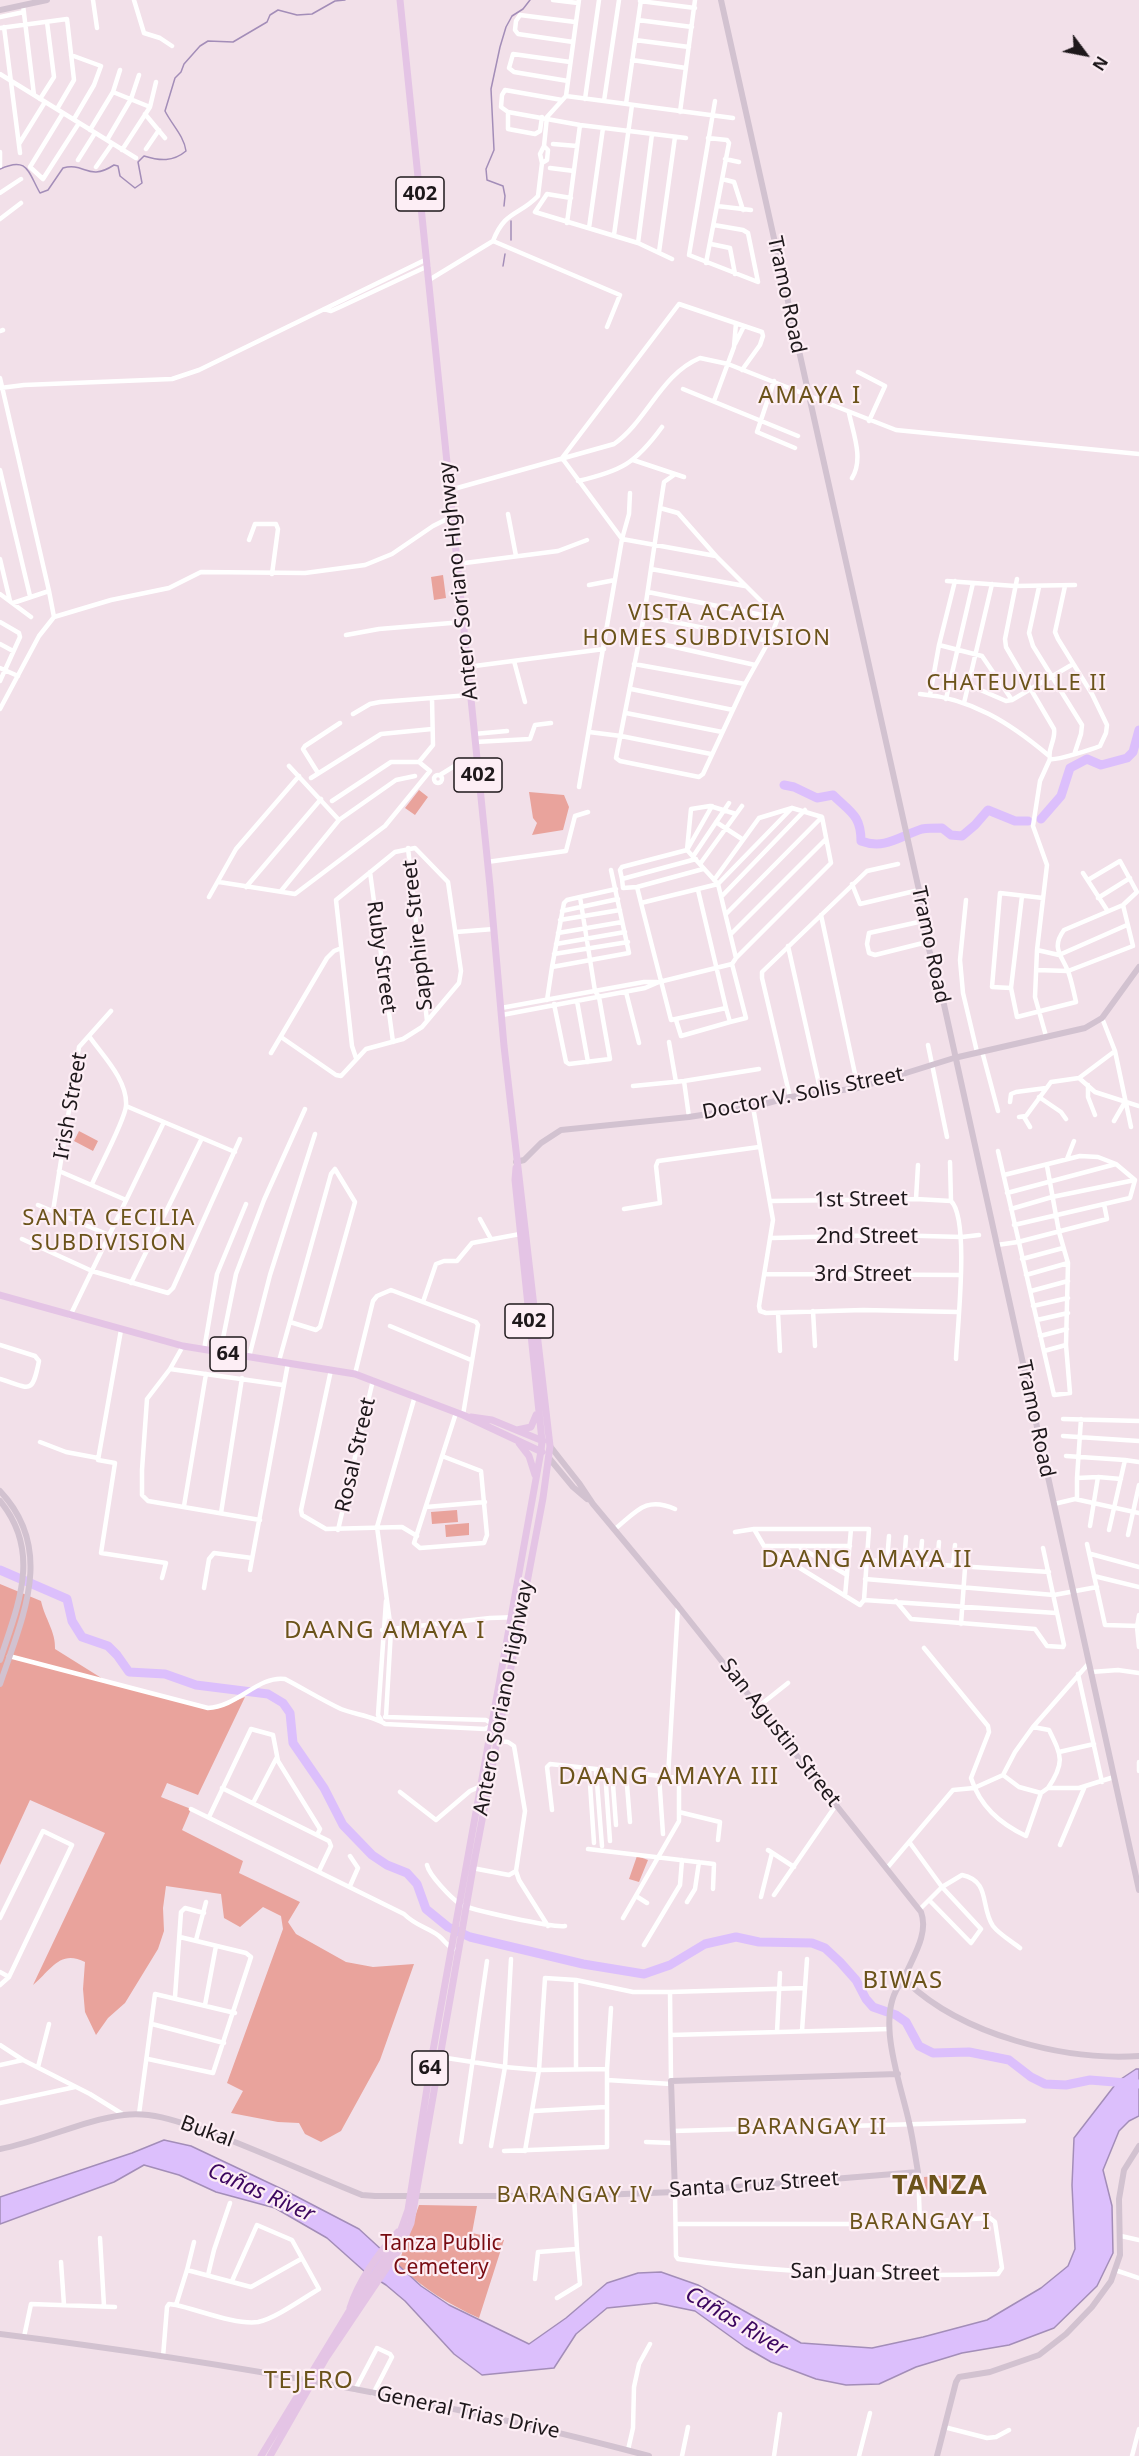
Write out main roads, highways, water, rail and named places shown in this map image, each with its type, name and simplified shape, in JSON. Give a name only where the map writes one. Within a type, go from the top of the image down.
[{"type":"main road","name":"Antero Soriano Highway","points":[[261,2456],[360,2302],[413,2213],[412,2197],[515,1617],[542,1441],[520,1234],[515,1180],[516,1162],[494,929],[400,0]]},
{"type":"main road","name":"Antero Soriano Highway","points":[[515,1617],[550,1446],[521,1180],[516,1162]]},
{"type":"main road","name":"64","points":[[0,1295],[183,1346],[355,1374],[514,1434],[542,1441],[550,1446]]},
{"type":"main road","points":[[535,1478],[525,1449],[514,1434],[531,1427],[537,1410]]},
{"type":"main road","name":"64","points":[[514,1434],[549,1458]]},
{"type":"main road","name":"Antero Soriano Highway","points":[[351,2315],[353,2297],[365,2278],[394,2245]]},
{"type":"main road","name":"Antero Soriano Highway","points":[[270,2456],[309,2381]]},
{"type":"water","name":"Cañas River","points":[[1139,2069],[1139,2116],[1129,2121],[1119,2131],[1103,2170],[1112,2206],[1113,2253],[1097,2286],[1054,2328],[1009,2345],[962,2353],[916,2367],[879,2384],[846,2385],[816,2379],[771,2362],[745,2347],[695,2311],[656,2303],[607,2308],[576,2334],[554,2368],[482,2375],[454,2354],[405,2301],[364,2271],[327,2238],[275,2208],[216,2192],[179,2175],[144,2165],[114,2182],[0,2224],[0,2197],[164,2140],[191,2146],[359,2229],[421,2286],[449,2305],[529,2344],[566,2318],[607,2283],[638,2273],[661,2272],[698,2285],[801,2343],[872,2348],[987,2320],[1041,2288],[1068,2266],[1075,2249],[1072,2185],[1074,2138],[1118,2081]]},
{"type":"waterway","points":[[0,169],[9,165],[22,165],[40,193],[48,190],[63,168],[77,167],[98,172],[114,165],[118,166],[120,176],[135,188],[142,183],[138,162],[144,156],[166,160],[186,151],[180,135],[165,111],[175,78],[200,46],[208,41],[233,42],[267,22],[270,15],[278,10],[297,15],[312,14],[335,1],[345,0]]},
{"type":"waterway","points":[[504,206],[503,186],[487,180],[486,169],[494,150],[491,89],[506,27],[512,16],[523,9],[530,0]]},
{"type":"waterway","points":[[511,221],[511,240]]},
{"type":"waterway","points":[[503,266],[505,254]]},
{"type":"waterway","points":[[1041,819],[1061,796],[1070,768],[1087,759],[1101,765],[1127,758],[1133,752],[1139,730]]},
{"type":"waterway","points":[[784,785],[794,787],[817,798],[833,795],[857,820],[861,841],[870,843],[885,843],[927,828],[942,828],[951,835],[962,836],[988,810],[1015,821],[1028,821]]},
{"type":"waterway","points":[[0,1570],[67,1599],[72,1621],[82,1637],[108,1646],[129,1672],[165,1674],[196,1685],[268,1694],[283,1703],[290,1713],[293,1743],[324,1788],[343,1825],[372,1855],[387,1865],[407,1873],[417,1884],[426,1909],[448,1927],[470,1937],[583,1964],[644,1974],[670,1965],[705,1944],[736,1937],[759,1942],[812,1943],[825,1948],[840,1962],[856,1980],[873,2007],[896,2015],[906,2022],[919,2046],[933,2053],[969,2052],[1009,2060],[1031,2077],[1045,2084],[1066,2085],[1090,2080],[1139,2084]]},
{"type":"district","name":"AMAYA I","points":[[810,396]]},
{"type":"district","name":"VISTA ACACIA HOMES SUBDIVISION","points":[[707,626]]},
{"type":"district","name":"CHATEUVILLE II","points":[[1017,684]]},
{"type":"district","name":"SANTA CECILIA SUBDIVISION","points":[[109,1232]]},
{"type":"district","name":"DAANG AMAYA II","points":[[867,1560]]},
{"type":"district","name":"DAANG AMAYA I","points":[[385,1631]]},
{"type":"district","name":"DAANG AMAYA III","points":[[669,1777]]},
{"type":"district","name":"BIWAS","points":[[903,1981]]},
{"type":"district","name":"BARANGAY II","points":[[812,2128]]},
{"type":"district","name":"TANZA","points":[[940,2186]]},
{"type":"district","name":"BARANGAY IV","points":[[575,2196]]},
{"type":"district","name":"BARANGAY I","points":[[920,2223]]},
{"type":"district","name":"TEJERO","points":[[309,2381]]},
{"type":"park label","name":"Tanza Public Cemetery","points":[[441,2256]]}]
